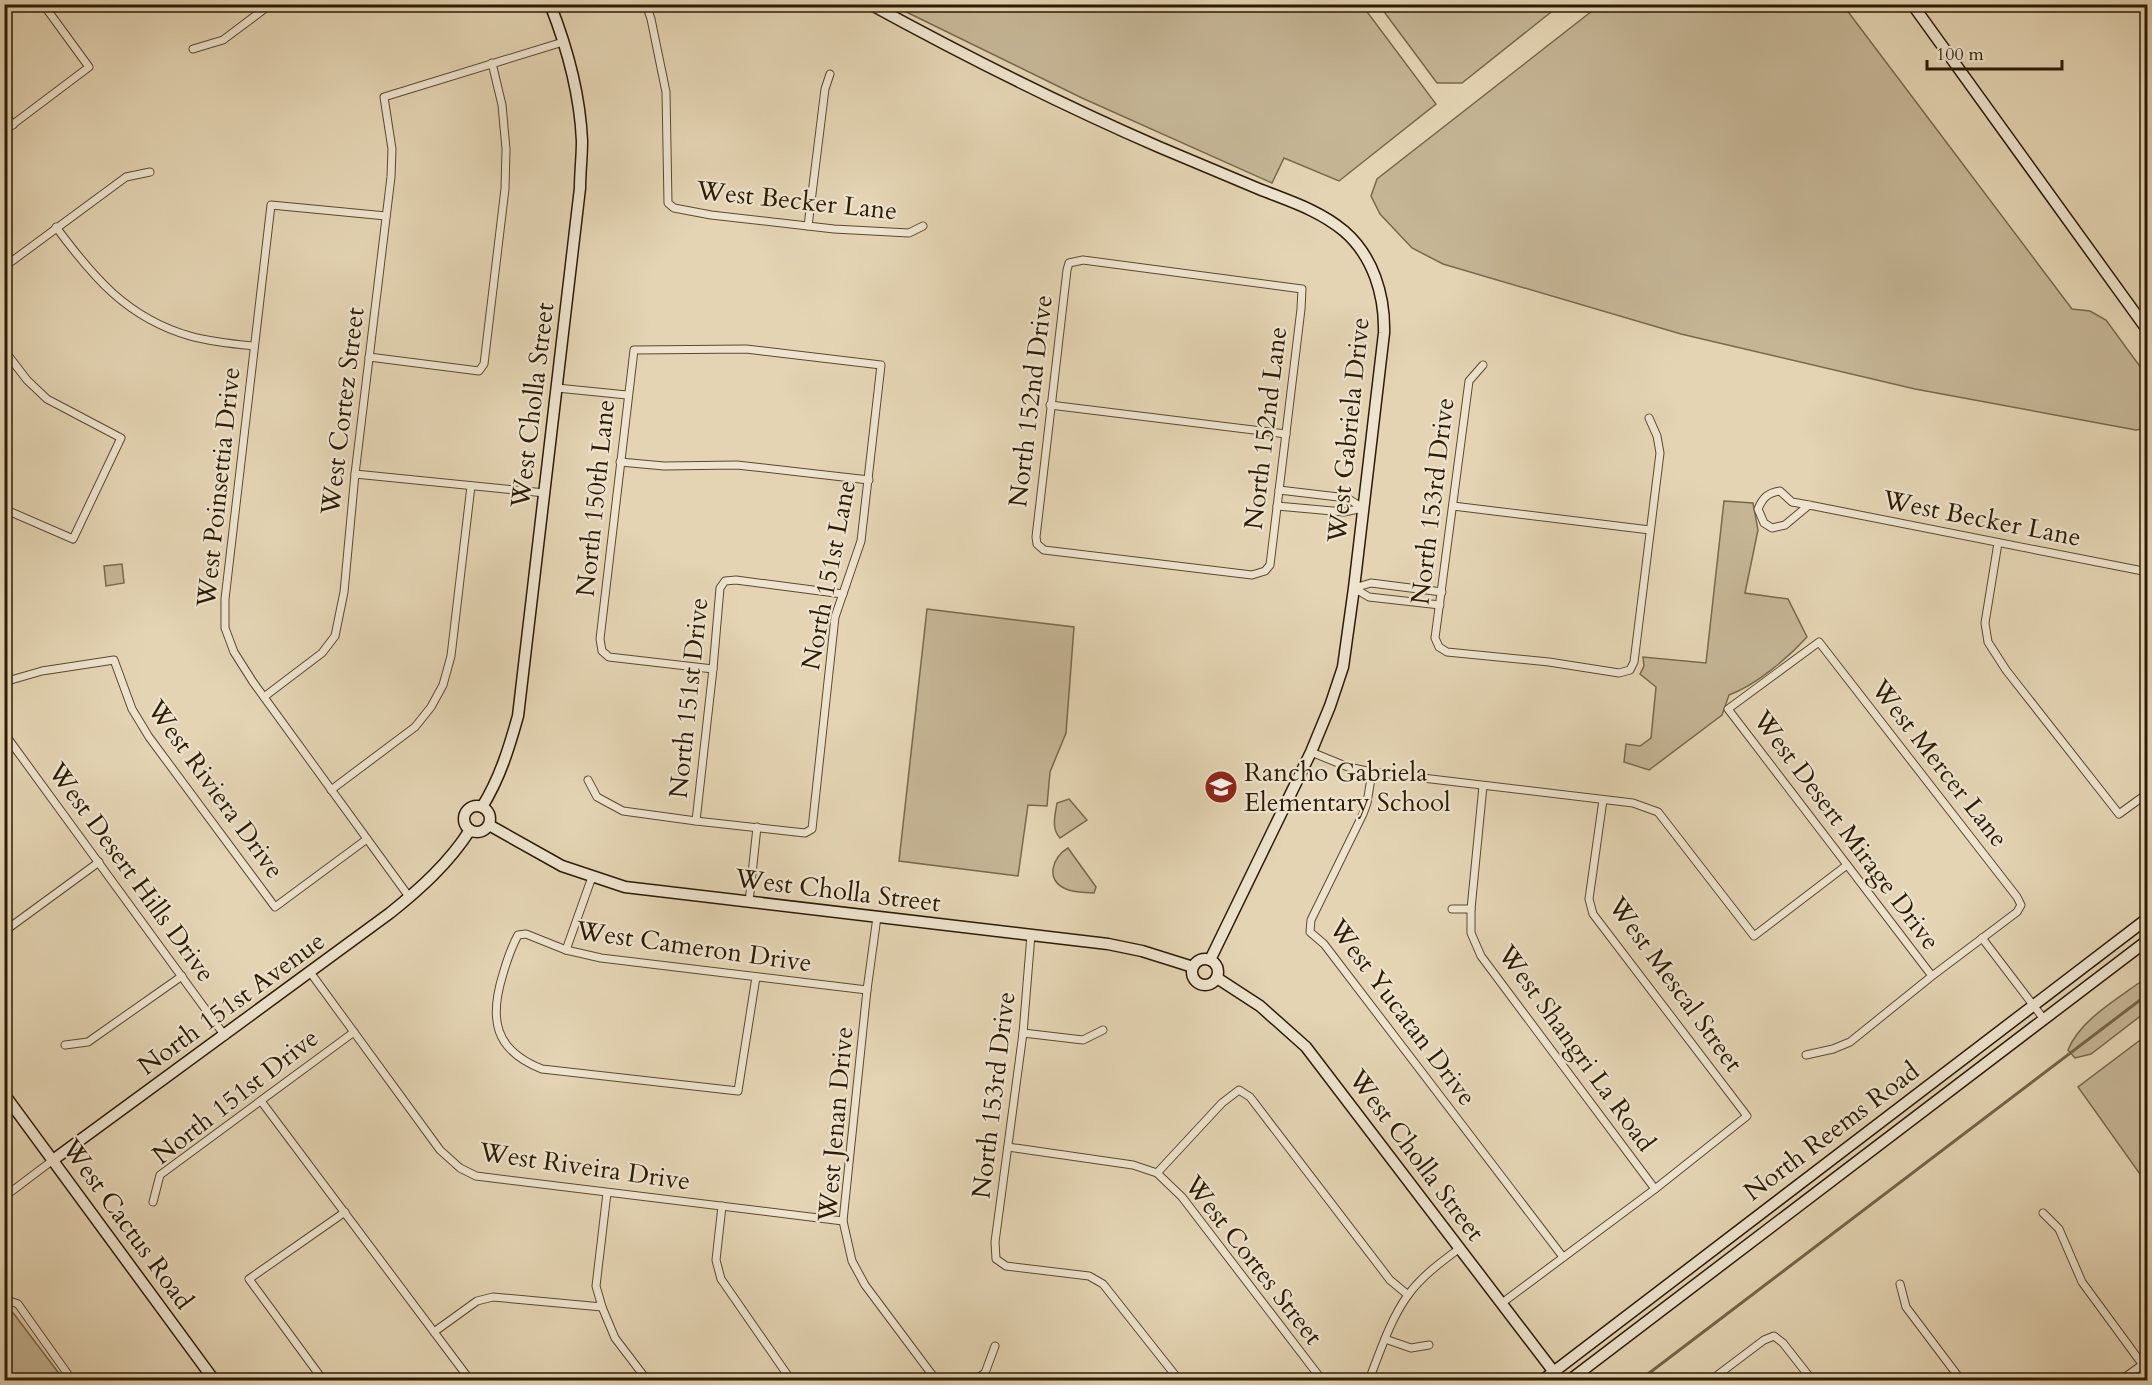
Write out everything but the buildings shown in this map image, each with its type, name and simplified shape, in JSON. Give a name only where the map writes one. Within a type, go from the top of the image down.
[{"type":"street","points":[[4,131],[90,67],[43,4]]},
{"type":"street","points":[[193,49],[223,40],[271,4]]},
{"type":"street","name":"West Cholla Street","points":[[482,807],[493,790],[507,757],[518,716],[580,188],[582,141],[577,100],[563,42],[550,4]]},
{"type":"street","name":"West Becker Lane","points":[[646,4],[666,92],[668,203],[674,208],[808,226],[909,233],[923,226]]},
{"type":"street","name":"West Gabriela Drive","points":[[870,4],[970,58],[1101,120],[1202,166],[1318,213],[1353,240],[1364,255],[1377,281],[1385,318],[1354,588],[1342,667],[1330,706],[1311,752],[1210,960]]},
{"type":"street","points":[[1912,4],[2148,331]]},
{"type":"street","points":[[369,357],[480,371],[484,364],[505,189],[506,149],[502,105],[492,63],[563,42]]},
{"type":"street","name":"West Cortez Street","points":[[264,697],[322,653],[335,636],[344,592],[355,474],[391,177],[392,149],[384,97],[492,63]]},
{"type":"street","points":[[808,226],[825,89],[830,74]]},
{"type":"street","points":[[4,113],[13,125]]},
{"type":"street","points":[[4,267],[126,177],[150,172]]},
{"type":"street","name":"West Poinsettia Drive","points":[[386,216],[271,205],[225,599],[225,628],[234,652],[264,697],[410,897]]},
{"type":"street","points":[[56,227],[81,261],[110,292],[135,311],[162,326],[190,336],[254,346]]},
{"type":"street","name":"North 152nd Drive","points":[[1265,571],[1252,575],[1044,550],[1037,544],[1065,281],[1070,263],[1083,260],[1302,289]]},
{"type":"street","name":"North 152nd Lane","points":[[1265,571],[1270,565],[1302,289]]},
{"type":"street","name":"North 151st Lane","points":[[634,350],[746,349],[881,365],[861,541],[835,617],[812,829],[805,833],[757,828]]},
{"type":"street","points":[[4,350],[27,380],[47,399],[121,438],[73,539],[4,509]]},
{"type":"street","name":"North 150th Lane","points":[[634,350],[600,639],[602,651],[609,657],[713,669]]},
{"type":"street","name":"North 153rd Drive","points":[[1483,365],[1469,381],[1435,638],[1439,647],[1447,651],[1549,662],[1619,673],[1630,670],[1634,662],[1650,530]]},
{"type":"street","points":[[557,388],[627,395]]},
{"type":"street","points":[[1050,405],[1286,434]]},
{"type":"street","points":[[1453,506],[1650,530],[1660,453],[1657,436],[1649,418]]},
{"type":"street","points":[[620,462],[664,466],[737,465],[869,480]]},
{"type":"street","points":[[355,474],[545,493]]},
{"type":"street","points":[[331,790],[416,727],[431,707],[443,685],[451,656],[471,486]]},
{"type":"street","points":[[1279,490],[1347,498],[1363,508]]},
{"type":"street","name":"West Becker Lane","points":[[1809,505],[1785,525],[1772,528],[1764,523],[1758,509],[1761,500],[1768,494],[1780,491],[1792,502],[1809,505],[1998,543],[2148,572]]},
{"type":"street","points":[[1277,506],[1344,512],[1363,508]]},
{"type":"street","points":[[1998,543],[1985,623],[1988,642],[2006,670],[2119,814],[2148,793]]},
{"type":"street","name":"North 151st Drive","points":[[696,821],[720,588],[724,581],[736,580],[843,594]]},
{"type":"street","points":[[1354,588],[1371,583],[1442,592]]},
{"type":"street","points":[[1396,600],[1397,586]]},
{"type":"street","points":[[1354,588],[1370,597],[1440,605]]},
{"type":"street","name":"West Desert Mirage Drive","points":[[1819,642],[1728,709],[1932,976]]},
{"type":"street","name":"West Mercer Lane","points":[[1819,642],[2017,897],[2021,905],[2017,912],[1982,938]]},
{"type":"street","name":"West Riviera Drive","points":[[4,682],[42,671],[114,660],[132,709],[149,737],[275,907],[367,839]]},
{"type":"street","name":"West Desert Hills Drive","points":[[4,733],[225,1036]]},
{"type":"street","points":[[1311,752],[1348,767],[1372,772],[1633,803],[1658,812],[1754,936],[1846,865]]},
{"type":"street","name":"West Yucatan Drive","points":[[1372,772],[1365,808],[1311,920],[1310,932],[1324,944],[1563,1257]]},
{"type":"street","points":[[588,780],[597,797],[623,811],[757,828],[749,902]]},
{"type":"street","name":"West Shangri La Road","points":[[1483,786],[1471,909],[1472,933],[1481,956],[1655,1189]]},
{"type":"street","name":"West Mescal Street","points":[[1604,800],[1589,899],[1593,914],[1747,1116],[1655,1189]]},
{"type":"street","points":[[482,807],[490,817],[489,825],[483,831],[470,830],[465,824],[464,815],[470,808],[482,807]]},
{"type":"street","name":"West Cholla Street","points":[[489,825],[562,866],[625,887],[1122,946],[1193,967]]},
{"type":"street","name":"North 151st Avenue","points":[[4,1197],[225,1036],[410,897],[442,866],[470,830]]},
{"type":"street","points":[[5,929],[99,862]]},
{"type":"street","points":[[566,950],[592,877]]},
{"type":"street","points":[[1452,909],[1471,909]]},
{"type":"street","name":"West Jenan Drive","points":[[877,917],[867,990],[843,1221],[852,1261],[866,1285],[936,1380]]},
{"type":"street","name":"North Reems Road","points":[[1543,1380],[1557,1376],[2148,918]]},
{"type":"street","name":"West Cameron Drive","points":[[756,977],[738,1091],[542,1069],[518,1056],[505,1044],[495,1018],[496,997],[511,949],[518,935],[526,934],[566,950],[601,958],[867,990]]},
{"type":"street","name":"North 153rd Drive","points":[[1031,935],[1023,1033],[996,1242],[996,1259],[1006,1266],[1089,1276],[1103,1284],[1179,1380]]},
{"type":"street","points":[[1806,1055],[1833,1050],[1850,1042],[1982,938],[2043,1018]]},
{"type":"street","name":"North Reems Road","points":[[1570,1380],[2148,940]]},
{"type":"street","points":[[1202,959],[1210,960],[1218,970],[1217,978],[1206,986],[1197,983],[1192,976],[1193,967],[1202,959]]},
{"type":"street","name":"West Riveira Drive","points":[[310,972],[440,1150],[460,1168],[476,1176],[843,1221]]},
{"type":"street","points":[[65,1045],[88,1042],[182,976]]},
{"type":"street","name":"West Cholla Street","points":[[1217,978],[1260,1005],[1306,1047],[1557,1376]]},
{"type":"street","points":[[1023,1033],[1083,1040],[1103,1030]]},
{"type":"street","name":"North 151st Drive","points":[[153,1202],[160,1175],[354,1032]]},
{"type":"street","points":[[1157,1173],[1232,1093],[1239,1090],[1250,1097],[1390,1280],[1408,1295]]},
{"type":"street","name":"West Cactus Road","points":[[4,1094],[214,1380]]},
{"type":"street","points":[[261,1101],[470,1380]]},
{"type":"street","name":"West Cortes Street","points":[[1008,1148],[1133,1165],[1157,1173],[1182,1197],[1322,1380]]},
{"type":"street","points":[[1502,1303],[1655,1189]]},
{"type":"street","points":[[607,1193],[596,1286],[615,1338],[647,1380]]},
{"type":"street","points":[[722,1206],[716,1260],[721,1280],[791,1380]]},
{"type":"street","points":[[323,1380],[249,1279],[345,1212]]},
{"type":"street","points":[[2043,1213],[2059,1229],[2082,1282],[2148,1372]]},
{"type":"street","points":[[1370,1380],[1385,1339],[1408,1295],[1431,1270],[1460,1248]]},
{"type":"street","points":[[1900,1284],[1906,1307],[1962,1380]]},
{"type":"street","points":[[434,1332],[477,1302],[493,1297],[602,1307]]},
{"type":"street","points":[[4,1299],[18,1304],[72,1380]]},
{"type":"street","points":[[1711,1380],[1764,1340],[1774,1336],[1783,1343],[1812,1380]]},
{"type":"street","points":[[1385,1339],[1411,1348],[1429,1346]]},
{"type":"street","points":[[975,1380],[985,1373],[995,1346]]},
{"type":"street","points":[[2121,1380],[2142,1365]]},
{"type":"shaded area","points":[[1601,4],[1843,5],[2072,309],[2090,311],[2106,320],[2147,376],[2147,428],[2136,430],[1915,389],[1681,334],[1443,264],[1412,248],[1380,214],[1371,196],[1377,179]]},
{"type":"shaded area","points":[[892,5],[1362,5],[1436,104],[1339,181],[1284,158],[1272,183],[1082,98]]},
{"type":"shaded area","points":[[1379,5],[1560,5],[1462,83],[1437,83]]},
{"type":"shaded area","points":[[1724,501],[1753,503],[1758,530],[1745,593],[1788,599],[1807,637],[1771,670],[1750,685],[1729,695],[1722,715],[1649,770],[1624,762],[1626,744],[1640,746],[1651,738],[1656,687],[1640,674],[1644,666],[1643,657],[1706,663]]},
{"type":"shaded area","points":[[122,564],[124,583],[106,586],[104,566]]},
{"type":"shaded area","points":[[927,609],[1074,627],[1066,733],[1050,772],[1047,806],[1028,805],[1018,876],[899,861]]},
{"type":"shaded area","points":[[1069,799],[1087,820],[1060,838],[1055,826],[1057,803]]},
{"type":"shaded area","points":[[1068,848],[1096,887],[1094,893],[1069,890],[1055,880],[1053,868],[1055,863],[1062,852]]},
{"type":"shaded area","points":[[2147,977],[2147,1011],[2091,1054],[2075,1058],[2068,1050],[2082,1028],[2102,1009]]},
{"type":"shaded area","points":[[2147,1035],[2147,1184],[2078,1087]]},
{"type":"shaded area","points":[[5,1308],[14,1314],[64,1380],[5,1380]]},
{"type":"waterway","points":[[1640,1380],[2148,994]]},
{"type":"place","name":"Rancho Gabriela Elementary School","points":[[1221,787]]}]
